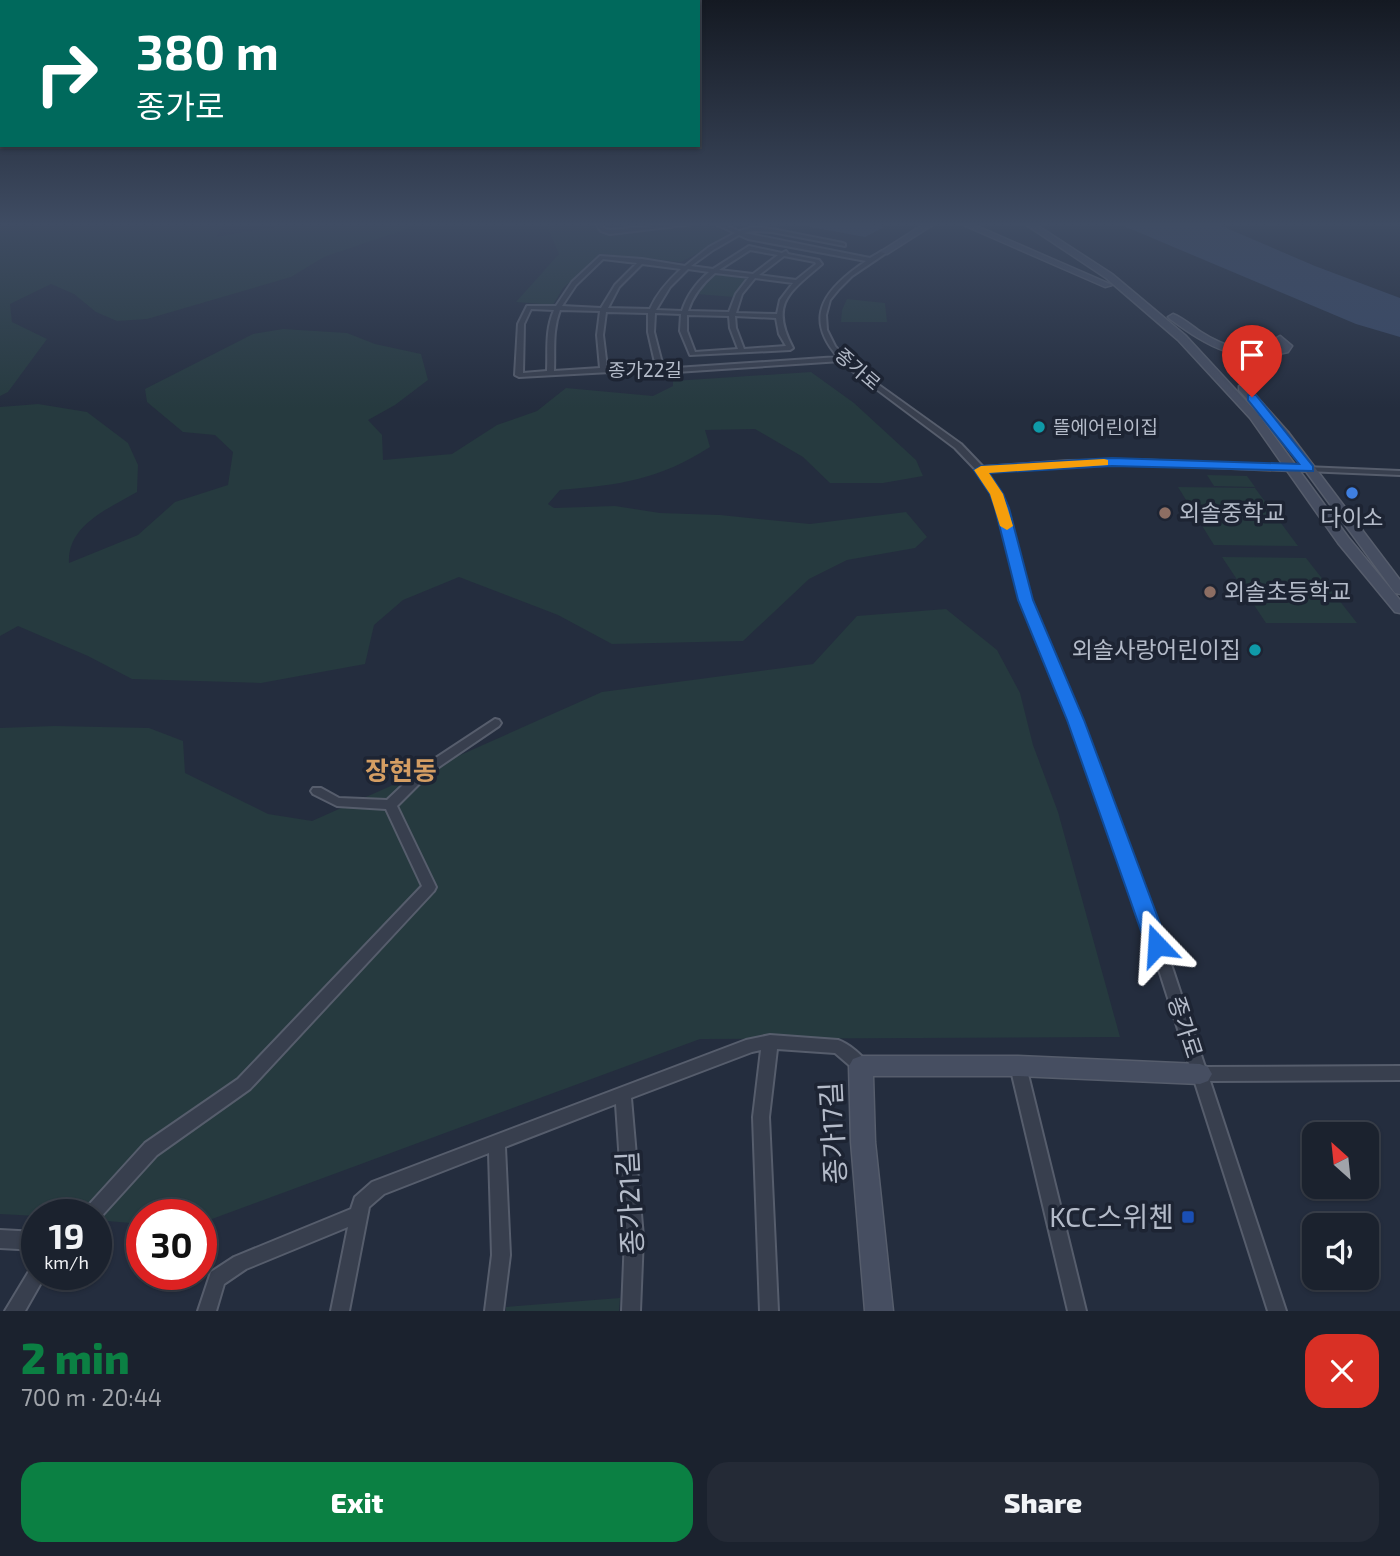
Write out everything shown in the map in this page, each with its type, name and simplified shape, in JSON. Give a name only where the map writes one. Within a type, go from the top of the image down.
[{"type":"main road","points":[[1109,285],[1224,350],[1266,354],[1287,346],[1280,339]]},
{"type":"main road","points":[[1122,285],[1193,338],[1269,416],[1400,590]]},
{"type":"main road","points":[[1127,285],[1155,309],[1254,416],[1343,540],[1400,609]]},
{"type":"main road","name":"종가17길","points":[[879,1311],[863,1142],[861,1066],[1018,1066],[1200,1074]]},
{"type":"street","points":[[550,373],[552,360],[549,341],[556,308],[571,285]]},
{"type":"street","points":[[604,370],[598,336],[601,310],[619,285]]},
{"type":"street","points":[[660,369],[653,345],[652,311],[668,285]]},
{"type":"street","points":[[699,285],[684,312],[683,330],[692,354],[790,348],[780,334],[780,316],[783,299],[791,285]]},
{"type":"street","points":[[742,351],[733,332],[732,314],[747,285]]},
{"type":"street","name":"종가로","points":[[838,285],[826,300],[822,311],[823,330],[841,359],[940,432],[981,470],[997,494],[1025,600],[1076,720],[1166,970],[1277,1311]]},
{"type":"street","name":"종가22길","points":[[556,308],[529,307],[521,324],[519,375],[604,370],[676,370],[841,359]]},
{"type":"street","points":[[556,308],[780,316]]},
{"type":"street","points":[[981,470],[1112,462],[1400,473]]},
{"type":"street","points":[[317,791],[337,802],[390,805],[426,770],[495,723]]},
{"type":"street","points":[[106,1199],[151,1149],[244,1084],[429,887],[390,805]]},
{"type":"street","points":[[207,1311],[217,1279],[240,1263],[360,1209],[378,1188],[751,1045],[770,1042],[838,1047],[861,1066]]},
{"type":"street","points":[[769,1311],[761,1117],[770,1042]]},
{"type":"street","points":[[1018,1066],[1077,1311]]},
{"type":"street","name":"종가로","points":[[1200,1074],[1400,1073]]},
{"type":"street","name":"종가21길","points":[[623,1095],[634,1237],[631,1311]]},
{"type":"street","points":[[494,1311],[501,1255],[497,1144]]},
{"type":"street","points":[[340,1311],[360,1209]]},
{"type":"street","points":[[0,1239],[21,1240]]},
{"type":"street","points":[[14,1311],[27,1290]]},
{"type":"green space","points":[[0,285],[49,285],[10,304],[12,322],[47,339],[8,392],[0,396]]},
{"type":"green space","points":[[54,285],[263,285],[147,319],[117,321],[96,312],[74,294]]},
{"type":"green space","points":[[531,285],[566,285],[553,305],[516,302]]},
{"type":"green space","points":[[701,285],[742,285],[734,297],[696,294]]},
{"type":"green space","points":[[847,299],[885,303],[887,322],[841,322]]},
{"type":"green space","points":[[283,329],[347,333],[375,344],[421,354],[428,380],[395,405],[368,420],[382,435],[383,460],[452,454],[497,425],[537,411],[566,388],[653,396],[673,386],[673,381],[811,372],[854,403],[916,460],[923,476],[883,483],[830,483],[803,457],[755,429],[705,430],[710,447],[673,467],[620,483],[560,490],[548,504],[554,508],[615,506],[660,513],[720,515],[810,524],[906,512],[927,537],[915,548],[847,560],[809,579],[743,641],[612,644],[558,615],[459,577],[403,600],[374,625],[365,664],[261,683],[132,679],[88,656],[18,626],[0,636],[0,407],[38,404],[87,412],[128,443],[138,465],[137,492],[102,512],[82,528],[70,550],[69,563],[138,535],[175,502],[228,485],[233,452],[215,435],[183,432],[147,402],[145,389],[253,334]]},
{"type":"green space","points":[[1207,475],[1247,476],[1255,487],[1214,486]]},
{"type":"green space","points":[[1178,487],[1255,488],[1298,546],[1214,545]]},
{"type":"green space","points":[[1222,557],[1306,558],[1357,623],[1266,623]]},
{"type":"green space","points":[[946,609],[997,650],[1020,693],[1033,745],[1058,812],[1120,1037],[700,1039],[217,1217],[217,1199],[126,1199],[126,1223],[112,1221],[112,1199],[21,1199],[21,1215],[0,1214],[0,728],[149,728],[183,741],[185,773],[268,814],[312,821],[602,692],[813,664],[857,616]]},
{"type":"green space","points":[[620,1298],[619,1311],[506,1311],[506,1307]]},
{"type":"water","points":[[1264,285],[1366,285],[1400,298],[1400,337],[1356,324]]},
{"type":"slow traffic","points":[[1007,526],[997,494],[981,470],[1104,462]]},
{"type":"place","name":"뜰에어린이집","points":[[1039,427]]},
{"type":"place","name":"다이소","points":[[1352,493]]},
{"type":"place","name":"외솔중학교","points":[[1165,513]]},
{"type":"place","name":"외솔초등학교","points":[[1210,592]]},
{"type":"place","name":"외솔사랑어린이집","points":[[1255,650]]},
{"type":"place","name":"KCC스위첸","points":[[1188,1217]]},
{"type":"district","name":"장현동","points":[[401,771]]},
{"type":"route","points":[[1157,945],[1076,720],[1031,618],[997,494],[981,470],[1112,462],[1309,468],[1252,397]]}]
